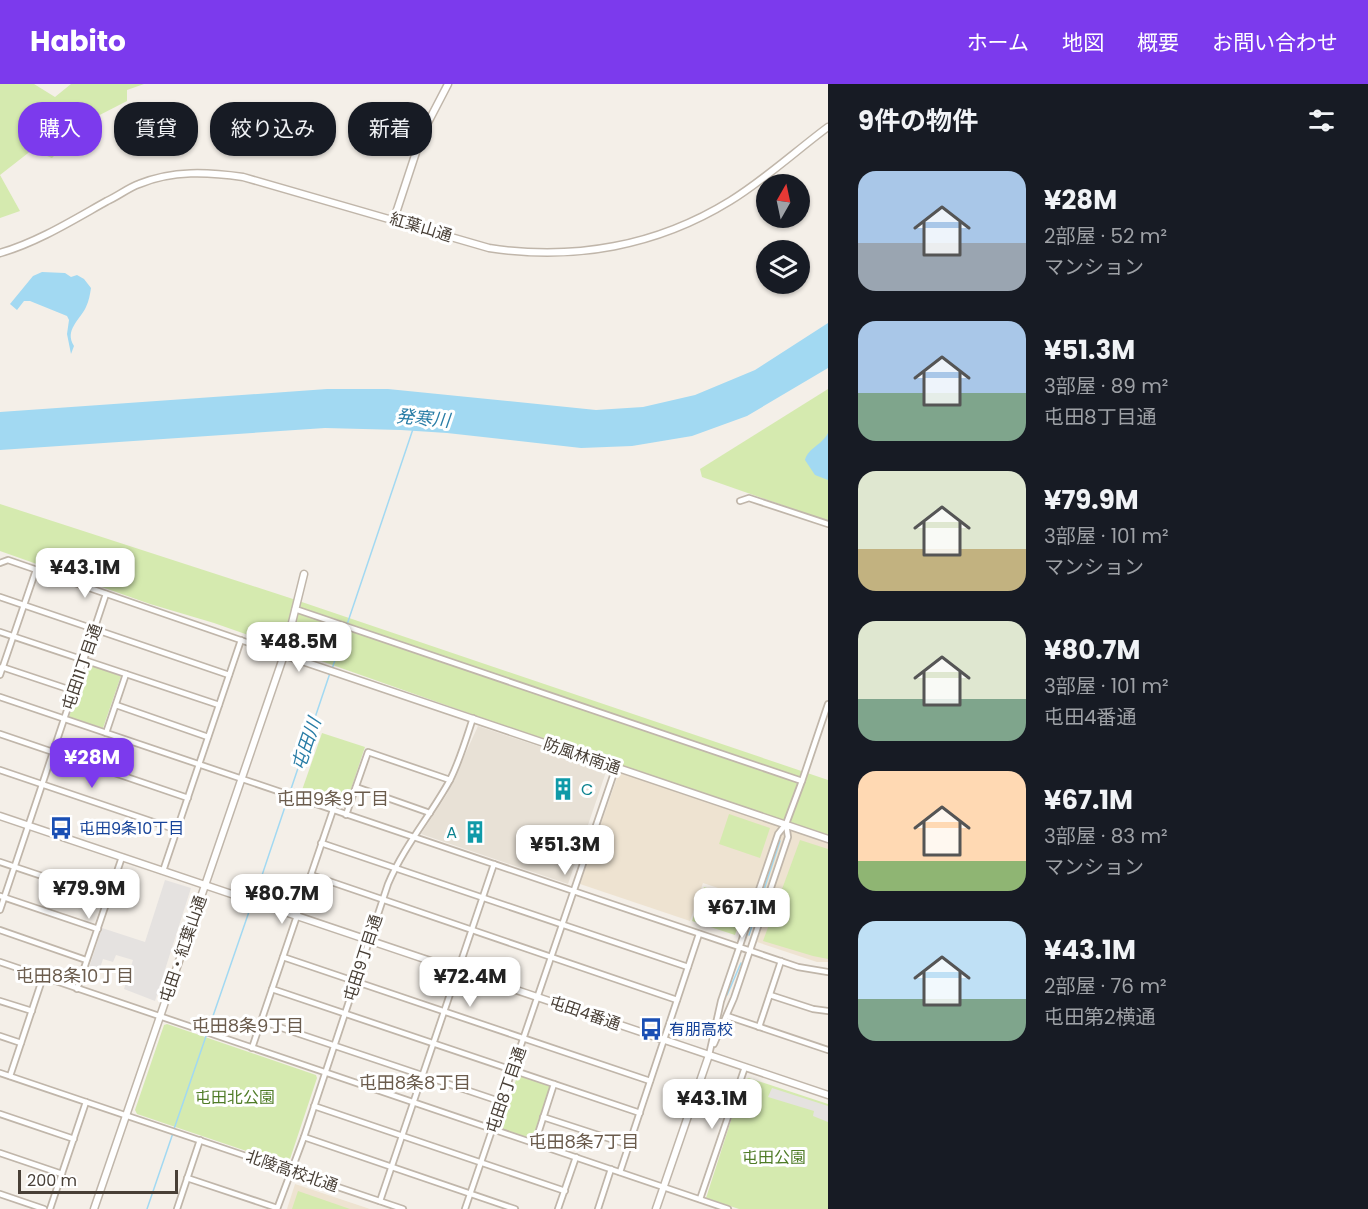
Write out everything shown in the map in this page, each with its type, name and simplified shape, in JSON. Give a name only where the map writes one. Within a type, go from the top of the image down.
[{"type":"street","points":[[394,219],[422,134],[448,84]]},
{"type":"street","name":"紅葉山通","points":[[0,253],[47,235],[139,184],[186,173],[215,173],[243,177],[489,248],[517,252],[553,253],[614,248],[653,237],[694,221],[731,200],[828,127]]},
{"type":"street","points":[[740,501],[750,498],[828,524]]},
{"type":"street","points":[[0,563],[8,560],[284,655]]},
{"type":"street","points":[[0,675],[36,570]]},
{"type":"street","name":"屯田・紅葉山通","points":[[94,1209],[284,655],[304,574]]},
{"type":"street","name":"屯田11丁目通","points":[[0,910],[2,897],[15,867],[106,594]]},
{"type":"street","points":[[0,597],[229,675]]},
{"type":"street","points":[[295,609],[802,782]]},
{"type":"street","points":[[0,632],[219,705]]},
{"type":"street","points":[[163,871],[241,640]]},
{"type":"street","name":"防風林南通","points":[[284,655],[828,839]]},
{"type":"street","points":[[1,667],[74,691]]},
{"type":"street","points":[[106,733],[126,674]]},
{"type":"street","points":[[0,697],[798,967],[828,972]]},
{"type":"street","points":[[709,1055],[721,1001],[778,834],[786,824],[828,704]]},
{"type":"street","points":[[116,705],[208,737]]},
{"type":"street","name":"屯田9丁目通","points":[[277,1209],[304,1137],[395,868],[450,780],[473,718]]},
{"type":"street","points":[[0,735],[188,798]]},
{"type":"street","points":[[346,815],[368,752],[450,780]]},
{"type":"street","name":"屯田8丁目通","points":[[465,1209],[616,767]]},
{"type":"street","points":[[0,770],[177,830]]},
{"type":"street","points":[[356,786],[430,813]]},
{"type":"street","points":[[252,1048],[333,810]]},
{"type":"street","name":"屯田4番通","points":[[0,816],[828,1095]]},
{"type":"street","points":[[656,1209],[709,1055],[727,1016],[750,951],[788,837],[786,824]]},
{"type":"street","points":[[321,843],[688,967]]},
{"type":"street","points":[[77,989],[122,857]]},
{"type":"street","points":[[0,862],[108,898]]},
{"type":"street","points":[[380,1201],[494,864]]},
{"type":"street","points":[[311,875],[678,1000]]},
{"type":"street","points":[[2,897],[98,929]]},
{"type":"street","points":[[0,930],[86,960]]},
{"type":"street","points":[[620,1172],[699,934]]},
{"type":"street","points":[[283,957],[650,1081]]},
{"type":"street","points":[[759,1027],[781,961]]},
{"type":"street","points":[[0,962],[728,1209]]},
{"type":"street","points":[[10,1076],[43,977]]},
{"type":"street","points":[[272,989],[640,1113]]},
{"type":"street","points":[[770,995],[813,1009],[828,1011]]},
{"type":"street","points":[[0,1001],[32,1011]]},
{"type":"street","points":[[727,1016],[828,1050]]},
{"type":"street","points":[[261,1020],[502,1102]]},
{"type":"street","points":[[0,1036],[21,1043]]},
{"type":"street","points":[[700,1199],[745,1067]]},
{"type":"street","points":[[0,1072],[126,1115]]},
{"type":"street","points":[[535,1143],[554,1084]]},
{"type":"street","points":[[50,1209],[86,1102]]},
{"type":"street","points":[[314,1106],[565,1191]]},
{"type":"street","points":[[0,1114],[74,1139]]},
{"type":"street","name":"北陵高校北通","points":[[126,1115],[403,1209]]},
{"type":"street","points":[[543,1116],[629,1145]]},
{"type":"street","points":[[304,1137],[515,1209]]},
{"type":"street","points":[[177,1209],[200,1140]]},
{"type":"street","points":[[0,1153],[62,1174]]},
{"type":"street","points":[[558,1209],[576,1158]]},
{"type":"street","points":[[598,1209],[611,1169]]},
{"type":"street","points":[[187,1178],[277,1209]]},
{"type":"street","points":[[0,1194],[44,1209]]},
{"type":"shaded area","points":[[478,726],[607,769],[568,884],[421,834],[447,794]]},
{"type":"shaded area","points":[[619,772],[828,843],[828,962],[817,962],[757,942],[769,905],[703,883],[690,921],[580,884]]},
{"type":"shaded area","points":[[165,880],[191,888],[155,1001],[124,989],[133,960],[116,955],[113,962],[103,959],[97,977],[87,974],[102,928],[145,942]]},
{"type":"shaded area","points":[[772,1088],[828,1106],[828,1122],[813,1116],[814,1111],[768,1097]]},
{"type":"shaded area","points":[[295,1184],[370,1209],[287,1209]]},
{"type":"green space","points":[[0,84],[34,84],[55,97],[71,84],[144,84],[127,90],[127,101],[114,102],[114,108],[102,114],[102,102],[18,102],[18,156],[24,156],[0,175]]},
{"type":"green space","points":[[0,175],[20,211],[0,218]]},
{"type":"green space","points":[[828,389],[828,521],[702,477],[700,469]]},
{"type":"green space","points":[[0,504],[290,598],[828,780],[828,837],[214,623],[150,604],[0,551]]},
{"type":"green space","points":[[86,664],[121,676],[103,728],[69,717]]},
{"type":"green space","points":[[322,733],[365,747],[345,807],[301,793]]},
{"type":"green space","points":[[729,814],[770,828],[760,858],[719,844]]},
{"type":"green space","points":[[800,840],[828,849],[828,959],[763,941]]},
{"type":"green space","points":[[704,887],[746,901],[735,935],[692,921]]},
{"type":"green space","name":"屯田北公園","points":[[167,1024],[316,1075],[317,1078],[289,1162],[285,1164],[137,1114],[135,1110],[164,1025]]},
{"type":"green space","points":[[520,1076],[550,1088],[533,1138],[530,1139],[502,1130],[500,1126],[517,1077]]},
{"type":"green space","name":"屯田公園","points":[[749,1078],[828,1104],[828,1209],[739,1209],[706,1198],[744,1080]]},
{"type":"green space","points":[[298,1191],[350,1209],[292,1209]]},
{"type":"water","points":[[42,272],[65,273],[71,277],[77,275],[84,279],[91,288],[86,307],[72,330],[71,340],[74,346],[71,354],[67,334],[69,320],[67,316],[30,301],[24,301],[17,310],[10,304],[33,276]]},
{"type":"water","name":"発寒川","points":[[828,323],[828,368],[747,416],[692,436],[632,446],[581,448],[447,433],[325,428],[0,450],[0,412],[327,389],[388,389],[596,410],[643,407],[695,395],[755,370]]},
{"type":"water","points":[[828,433],[828,480],[815,475],[805,460],[809,452]]},
{"type":"waterway","name":"屯田川","points":[[332,669],[413,429]]},
{"type":"waterway","name":"屯田川","points":[[254,899],[330,673]]},
{"type":"waterway","points":[[749,935],[780,841]]},
{"type":"waterway","name":"屯田川","points":[[174,1129],[252,903]]},
{"type":"waterway","points":[[727,995],[741,963]]},
{"type":"waterway","name":"屯田川","points":[[147,1209],[173,1133]]},
{"type":"place","name":"C","points":[[563,789]]},
{"type":"place","name":"屯田9条10丁目","points":[[61,828]]},
{"type":"place","name":"A","points":[[475,832]]},
{"type":"place","name":"有朋高校","points":[[651,1029]]},
{"type":"district","name":"屯田9条9丁目","points":[[333,798]]},
{"type":"district","name":"屯田8条10丁目","points":[[75,975]]},
{"type":"district","name":"屯田8条9丁目","points":[[248,1025]]},
{"type":"district","name":"屯田8条8丁目","points":[[415,1082]]},
{"type":"district","name":"屯田8条7丁目","points":[[584,1141]]}]
